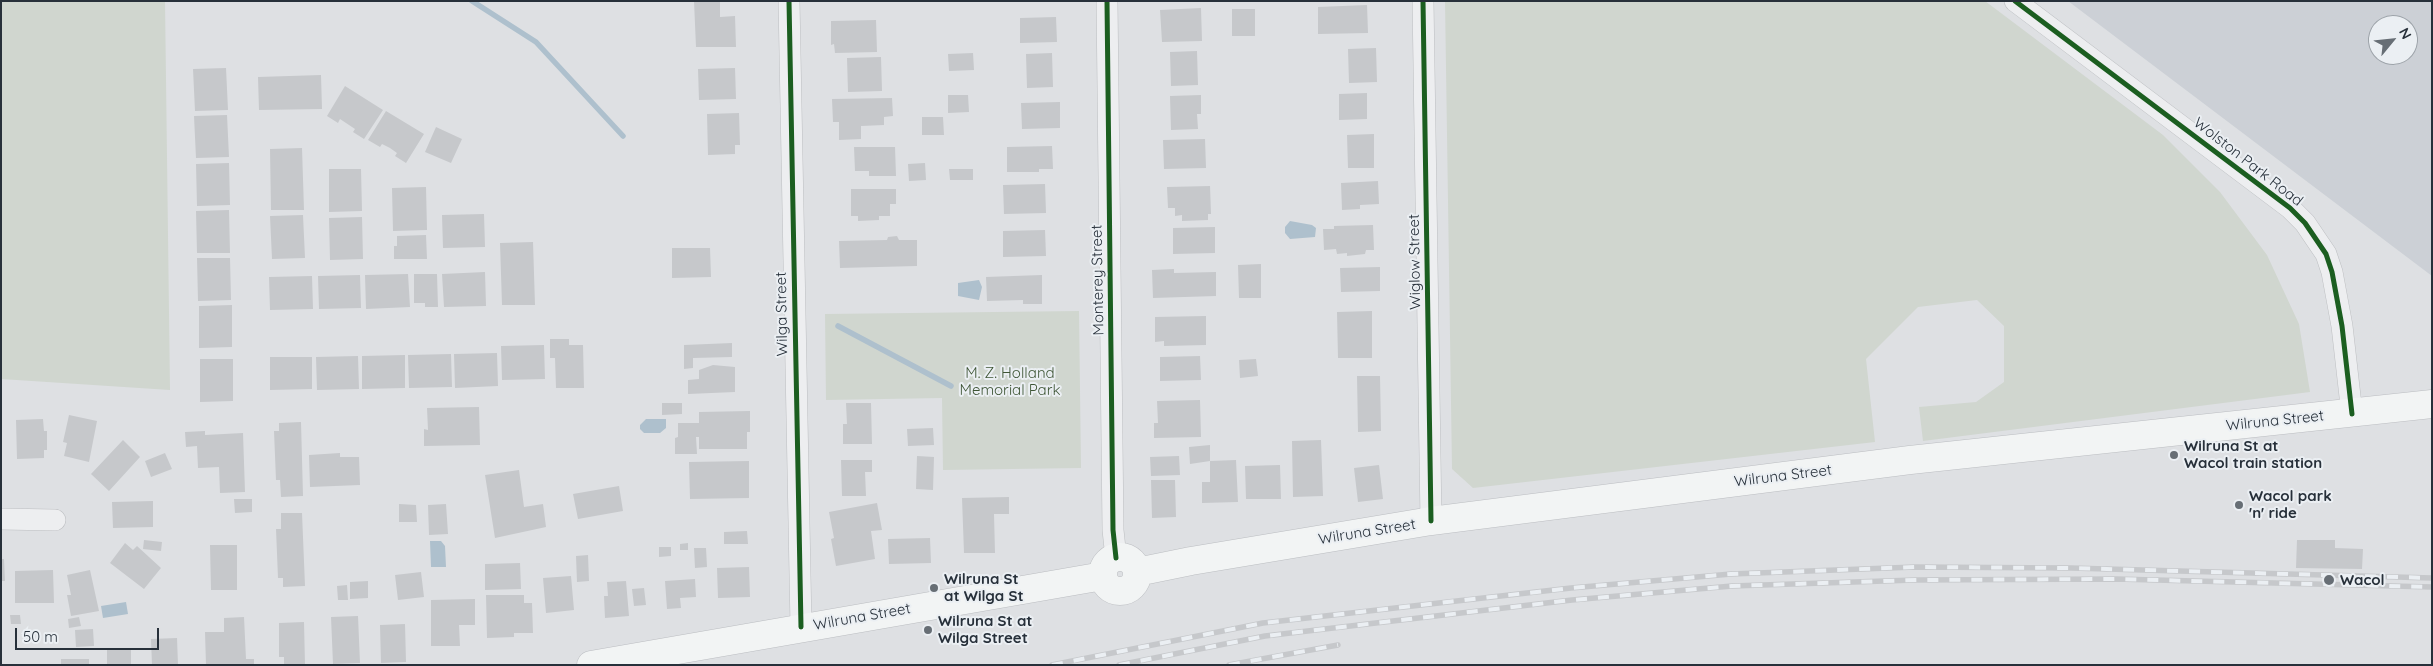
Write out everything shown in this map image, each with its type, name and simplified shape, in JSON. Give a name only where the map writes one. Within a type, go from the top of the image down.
[{"type":"main road","name":"Wilruna Street","points":[[591,665],[1119,569],[1184,562],[1431,521],[1910,460],[2432,404]]},
{"type":"street","name":"Wilga Street","points":[[789,1],[801,627]]},
{"type":"street","name":"Monterey Street","points":[[1107,1],[1113,530],[1119,569]]},
{"type":"street","name":"Wiglow Street","points":[[1423,1],[1431,521]]},
{"type":"street","name":"Wolston Park Road","points":[[2015,1],[2290,208],[2305,223],[2326,254],[2332,272],[2342,326],[2352,414]]},
{"type":"street","points":[[1,519],[55,520]]},
{"type":"shaded area","points":[[2068,1],[2432,1],[2432,276]]},
{"type":"green space","points":[[1,1],[165,1],[170,390],[1,379]]},
{"type":"green space","points":[[1445,1],[1985,1],[2163,135],[2220,192],[2267,255],[2299,324],[2310,392],[1923,441],[1919,407],[1976,402],[2004,382],[2004,326],[1977,300],[1918,307],[1866,359],[1875,442],[1473,488],[1452,469]]},
{"type":"green space","name":"M. Z. Holland Memorial Park","points":[[1079,311],[1081,468],[943,470],[942,398],[826,400],[825,314]]},
{"type":"water","points":[[1290,221],[1312,225],[1316,228],[1315,237],[1290,239],[1285,233],[1285,227]]},
{"type":"water","points":[[979,280],[982,287],[979,300],[958,296],[958,283]]},
{"type":"water","points":[[646,419],[666,419],[666,428],[660,433],[644,433],[640,429],[640,425]]},
{"type":"water","points":[[430,541],[441,541],[445,546],[446,567],[431,567]]},
{"type":"water","points":[[126,602],[128,614],[103,618],[101,606]]},
{"type":"building","points":[[694,1],[720,1],[720,17],[735,16],[736,47],[696,47]]},
{"type":"building","points":[[1367,5],[1368,33],[1318,34],[1318,7]]},
{"type":"building","points":[[1201,8],[1202,41],[1162,42],[1160,10]]},
{"type":"building","points":[[1232,9],[1255,9],[1255,36],[1232,36]]},
{"type":"building","points":[[1056,17],[1057,42],[1020,43],[1020,18]]},
{"type":"building","points":[[876,20],[877,52],[835,53],[834,44],[831,45],[831,21]]},
{"type":"building","points":[[1376,48],[1377,82],[1349,83],[1348,49]]},
{"type":"building","points":[[1197,51],[1198,85],[1171,86],[1170,52]]},
{"type":"building","points":[[973,53],[974,70],[949,71],[948,54]]},
{"type":"building","points":[[1052,53],[1053,87],[1027,88],[1026,54]]},
{"type":"building","points":[[881,57],[882,91],[848,92],[847,58]]},
{"type":"building","points":[[226,68],[228,110],[195,111],[193,69]]},
{"type":"building","points":[[735,68],[736,99],[699,100],[698,69]]},
{"type":"building","points":[[321,75],[322,109],[259,110],[258,77]]},
{"type":"building","points":[[345,86],[383,110],[364,139],[353,132],[355,129],[340,119],[338,123],[327,116]]},
{"type":"building","points":[[1367,93],[1367,119],[1339,120],[1339,94]]},
{"type":"building","points":[[948,95],[968,95],[969,112],[948,113]]},
{"type":"building","points":[[1201,95],[1201,114],[1197,114],[1198,129],[1171,130],[1170,96]]},
{"type":"building","points":[[892,98],[893,116],[884,117],[884,125],[861,126],[861,139],[839,140],[839,122],[833,122],[832,99]]},
{"type":"building","points":[[1060,102],[1060,128],[1022,129],[1021,103]]},
{"type":"building","points":[[386,111],[424,134],[406,163],[395,156],[397,153],[390,148],[382,144],[380,147],[368,140]]},
{"type":"building","points":[[739,113],[740,145],[735,145],[735,154],[708,155],[707,114]]},
{"type":"building","points":[[227,115],[229,157],[196,158],[194,116]]},
{"type":"building","points":[[922,117],[943,117],[944,135],[922,135]]},
{"type":"building","points":[[436,127],[462,139],[451,163],[425,152]]},
{"type":"building","points":[[1374,134],[1374,168],[1348,168],[1347,135]]},
{"type":"building","points":[[1205,139],[1206,168],[1164,169],[1163,140]]},
{"type":"building","points":[[1052,146],[1053,169],[1039,169],[1039,172],[1007,172],[1007,147]]},
{"type":"building","points":[[854,147],[895,147],[896,176],[869,176],[869,171],[855,171]]},
{"type":"building","points":[[302,148],[304,210],[271,210],[270,149]]},
{"type":"building","points":[[229,163],[230,205],[197,206],[196,164]]},
{"type":"building","points":[[925,163],[926,180],[909,181],[908,164]]},
{"type":"building","points":[[329,169],[361,169],[362,211],[329,212]]},
{"type":"building","points":[[949,169],[973,169],[973,180],[950,180]]},
{"type":"building","points":[[1378,181],[1379,204],[1360,205],[1360,209],[1342,210],[1341,183]]},
{"type":"building","points":[[1045,184],[1046,213],[1004,214],[1003,185]]},
{"type":"building","points":[[1210,186],[1211,214],[1208,214],[1208,220],[1182,221],[1182,215],[1175,216],[1175,208],[1168,208],[1167,187]]},
{"type":"building","points":[[426,187],[427,230],[393,231],[392,188]]},
{"type":"building","points":[[851,189],[896,189],[896,204],[890,204],[890,216],[879,216],[879,220],[858,221],[858,216],[851,216]]},
{"type":"building","points":[[229,210],[230,253],[197,253],[196,211]]},
{"type":"building","points":[[484,214],[485,247],[443,248],[442,215]]},
{"type":"building","points":[[303,215],[305,258],[272,259],[270,216]]},
{"type":"building","points":[[362,217],[363,259],[330,260],[329,218]]},
{"type":"building","points":[[1373,225],[1374,250],[1366,250],[1365,254],[1347,256],[1347,253],[1337,254],[1336,249],[1324,250],[1323,229],[1334,229],[1334,226]]},
{"type":"building","points":[[1215,227],[1215,253],[1173,254],[1173,228]]},
{"type":"building","points":[[1045,230],[1046,256],[1003,257],[1003,231]]},
{"type":"building","points":[[426,235],[427,259],[394,259],[394,246],[397,246],[397,236]]},
{"type":"building","points":[[897,236],[899,240],[917,240],[917,266],[840,268],[839,241],[887,240],[888,237]]},
{"type":"building","points":[[533,242],[535,305],[502,305],[500,243]]},
{"type":"building","points":[[672,248],[710,248],[711,277],[672,278]]},
{"type":"building","points":[[197,258],[230,258],[231,300],[198,301]]},
{"type":"building","points":[[1261,264],[1261,298],[1239,298],[1238,265]]},
{"type":"building","points":[[1380,267],[1380,291],[1341,292],[1340,268]]},
{"type":"building","points":[[1174,269],[1174,273],[1216,272],[1216,296],[1153,298],[1152,270]]},
{"type":"building","points":[[485,272],[486,306],[444,307],[442,274]]},
{"type":"building","points":[[408,274],[410,307],[366,309],[365,275]]},
{"type":"building","points":[[414,274],[437,274],[438,307],[425,307],[425,303],[414,303]]},
{"type":"building","points":[[360,275],[361,308],[319,309],[318,276]]},
{"type":"building","points":[[1042,275],[1042,304],[1023,304],[1023,300],[987,301],[986,277]]},
{"type":"building","points":[[312,276],[313,309],[270,310],[269,277]]},
{"type":"building","points":[[232,305],[232,347],[199,348],[199,306]]},
{"type":"building","points":[[1372,311],[1372,358],[1338,358],[1337,312]]},
{"type":"building","points":[[1206,316],[1206,345],[1164,346],[1164,341],[1155,342],[1155,317]]},
{"type":"building","points":[[550,339],[569,339],[569,345],[583,345],[584,388],[556,388],[555,358],[550,358]]},
{"type":"building","points":[[732,343],[732,357],[693,358],[693,368],[684,369],[684,345]]},
{"type":"building","points":[[544,345],[545,379],[502,380],[501,346]]},
{"type":"building","points":[[497,353],[498,386],[455,388],[454,354]]},
{"type":"building","points":[[451,354],[452,387],[409,388],[408,355]]},
{"type":"building","points":[[405,355],[405,388],[362,389],[362,356]]},
{"type":"building","points":[[358,356],[359,389],[317,390],[316,357]]},
{"type":"building","points":[[1200,356],[1201,380],[1160,381],[1160,357]]},
{"type":"building","points":[[270,357],[312,357],[312,389],[270,390]]},
{"type":"building","points":[[200,359],[233,359],[233,401],[200,402]]},
{"type":"building","points":[[1256,359],[1258,376],[1240,378],[1239,360]]},
{"type":"building","points":[[713,365],[735,367],[735,392],[688,394],[688,380],[699,379],[699,370]]},
{"type":"building","points":[[1357,376],[1380,376],[1381,431],[1358,432]]},
{"type":"building","points":[[1200,400],[1201,437],[1154,438],[1154,423],[1158,423],[1157,401]]},
{"type":"building","points":[[662,403],[682,403],[682,414],[662,415]]},
{"type":"building","points":[[846,403],[871,403],[872,444],[843,444],[843,424],[847,424]]},
{"type":"building","points":[[479,407],[480,445],[424,446],[424,429],[428,430],[427,408]]},
{"type":"building","points":[[750,411],[750,432],[747,432],[747,449],[699,449],[699,437],[696,437],[697,454],[675,454],[675,438],[678,437],[678,423],[699,423],[699,412]]},
{"type":"building","points":[[69,415],[97,421],[89,462],[64,456],[67,443],[63,442]]},
{"type":"building","points":[[43,419],[44,431],[47,431],[47,450],[44,450],[44,458],[17,459],[16,420]]},
{"type":"building","points":[[301,422],[303,496],[281,497],[280,480],[276,480],[274,431],[279,431],[279,423]]},
{"type":"building","points":[[933,428],[934,445],[908,446],[907,429]]},
{"type":"building","points":[[205,431],[205,435],[243,433],[245,492],[220,493],[219,467],[198,468],[197,446],[186,447],[185,432]]},
{"type":"building","points":[[123,440],[140,457],[109,491],[91,474]]},
{"type":"building","points":[[1321,440],[1323,496],[1293,497],[1292,441]]},
{"type":"building","points":[[1210,445],[1210,461],[1190,464],[1189,447]]},
{"type":"building","points":[[165,453],[172,469],[151,477],[145,461]]},
{"type":"building","points":[[340,453],[340,457],[359,457],[360,485],[310,487],[309,455]]},
{"type":"building","points":[[917,456],[934,457],[933,490],[916,489]]},
{"type":"building","points":[[1179,456],[1180,475],[1151,476],[1150,457]]},
{"type":"building","points":[[841,460],[872,460],[872,472],[865,472],[866,496],[842,496]]},
{"type":"building","points":[[1236,460],[1238,502],[1202,503],[1202,482],[1210,482],[1210,461]]},
{"type":"building","points":[[749,461],[749,498],[690,499],[689,462]]},
{"type":"building","points":[[1280,465],[1281,499],[1246,499],[1245,466]]},
{"type":"building","points":[[1379,465],[1383,499],[1358,502],[1354,468]]},
{"type":"building","points":[[519,470],[524,507],[543,504],[546,527],[495,538],[485,475]]},
{"type":"building","points":[[1151,480],[1175,480],[1176,517],[1152,518]]},
{"type":"building","points":[[619,486],[623,511],[578,519],[573,494]]},
{"type":"building","points":[[1009,497],[1009,514],[994,514],[995,553],[964,553],[962,498]]},
{"type":"building","points":[[234,499],[252,499],[252,512],[235,513]]},
{"type":"building","points":[[153,501],[153,527],[113,528],[112,502]]},
{"type":"building","points":[[877,503],[882,530],[871,531],[875,559],[836,566],[831,539],[834,538],[829,512]]},
{"type":"building","points":[[399,504],[416,505],[417,522],[399,522]]},
{"type":"building","points":[[446,504],[448,534],[429,535],[428,505]]},
{"type":"building","points":[[281,513],[302,513],[305,586],[283,587],[283,578],[278,578],[276,529],[281,529]]},
{"type":"building","points":[[747,531],[748,544],[724,544],[724,532]]},
{"type":"building","points":[[930,538],[931,563],[889,564],[888,539]]},
{"type":"building","points":[[144,540],[162,542],[161,551],[143,549]]},
{"type":"building","points":[[2297,540],[2335,540],[2335,548],[2363,549],[2362,569],[2296,568]]},
{"type":"building","points":[[125,543],[133,550],[137,546],[161,568],[144,589],[110,563]]},
{"type":"building","points":[[688,543],[688,550],[680,550],[680,544]]},
{"type":"building","points":[[210,545],[237,545],[237,590],[211,590]]},
{"type":"building","points":[[659,547],[671,547],[671,556],[659,557]]},
{"type":"building","points":[[694,548],[706,548],[707,567],[695,568]]},
{"type":"building","points":[[588,555],[589,581],[577,582],[576,556]]},
{"type":"building","points":[[1,559],[4,559],[5,581],[1,581]]},
{"type":"building","points":[[520,563],[521,589],[485,590],[485,564]]},
{"type":"building","points":[[749,567],[750,597],[718,598],[717,568]]},
{"type":"building","points":[[53,570],[54,603],[15,603],[15,571]]},
{"type":"building","points":[[90,570],[99,611],[71,616],[67,595],[71,595],[67,575]]},
{"type":"building","points":[[421,572],[424,597],[398,600],[395,575]]},
{"type":"building","points":[[571,576],[574,610],[546,613],[543,578]]},
{"type":"building","points":[[695,579],[696,597],[680,598],[681,608],[667,609],[665,581]]},
{"type":"building","points":[[368,581],[368,598],[350,599],[350,582]]},
{"type":"building","points":[[626,581],[629,616],[605,618],[604,596],[608,596],[607,582]]},
{"type":"building","points":[[347,585],[348,600],[338,600],[337,586]]},
{"type":"building","points":[[644,588],[646,605],[634,606],[632,589]]},
{"type":"building","points":[[486,595],[524,595],[524,603],[532,603],[533,633],[514,633],[514,637],[487,638]]},
{"type":"building","points":[[475,599],[475,625],[459,625],[460,646],[431,646],[431,600]]},
{"type":"building","points":[[10,615],[20,615],[21,624],[11,624]]},
{"type":"building","points":[[358,616],[360,663],[333,664],[331,617]]},
{"type":"building","points":[[79,617],[81,626],[69,628],[68,619]]},
{"type":"building","points":[[244,617],[246,659],[254,659],[254,665],[206,665],[205,632],[224,632],[224,618]]},
{"type":"building","points":[[304,622],[305,665],[284,665],[284,657],[279,657],[279,623]]},
{"type":"building","points":[[405,624],[406,662],[381,663],[380,625]]},
{"type":"building","points":[[93,629],[94,646],[76,647],[75,630]]},
{"type":"building","points":[[177,638],[178,665],[152,665],[151,639]]},
{"type":"building","points":[[107,650],[131,650],[131,665],[107,665]]},
{"type":"building","points":[[61,659],[89,659],[89,665],[61,665]]},
{"type":"waterway","points":[[472,1],[536,42],[623,136]]},
{"type":"waterway","points":[[838,326],[951,386]]},
{"type":"railway","points":[[1052,665],[1263,623],[1571,588],[1731,574],[1915,567],[2071,568],[2432,578]]},
{"type":"railway","points":[[1119,665],[1265,636],[1572,600],[1732,586],[1915,580],[2116,579],[2432,587]]},
{"type":"railway","points":[[1229,665],[1338,645]]},
{"type":"cycle path","points":[[789,1],[801,627]]},
{"type":"cycle path","points":[[1107,1],[1113,530],[1116,558]]},
{"type":"cycle path","points":[[1423,1],[1431,521]]},
{"type":"cycle path","points":[[2015,1],[2290,208],[2305,223],[2326,254],[2332,272],[2342,326],[2352,414]]},
{"type":"place","name":"Wilruna St at Wacol train station","points":[[2174,455]]},
{"type":"place","name":"Wacol park 'n' ride","points":[[2239,505]]},
{"type":"place","name":"Wacol","points":[[2329,580]]},
{"type":"place","name":"Wilruna St at Wilga St","points":[[934,588]]},
{"type":"place","name":"Wilruna St at Wilga Street","points":[[928,630]]}]
